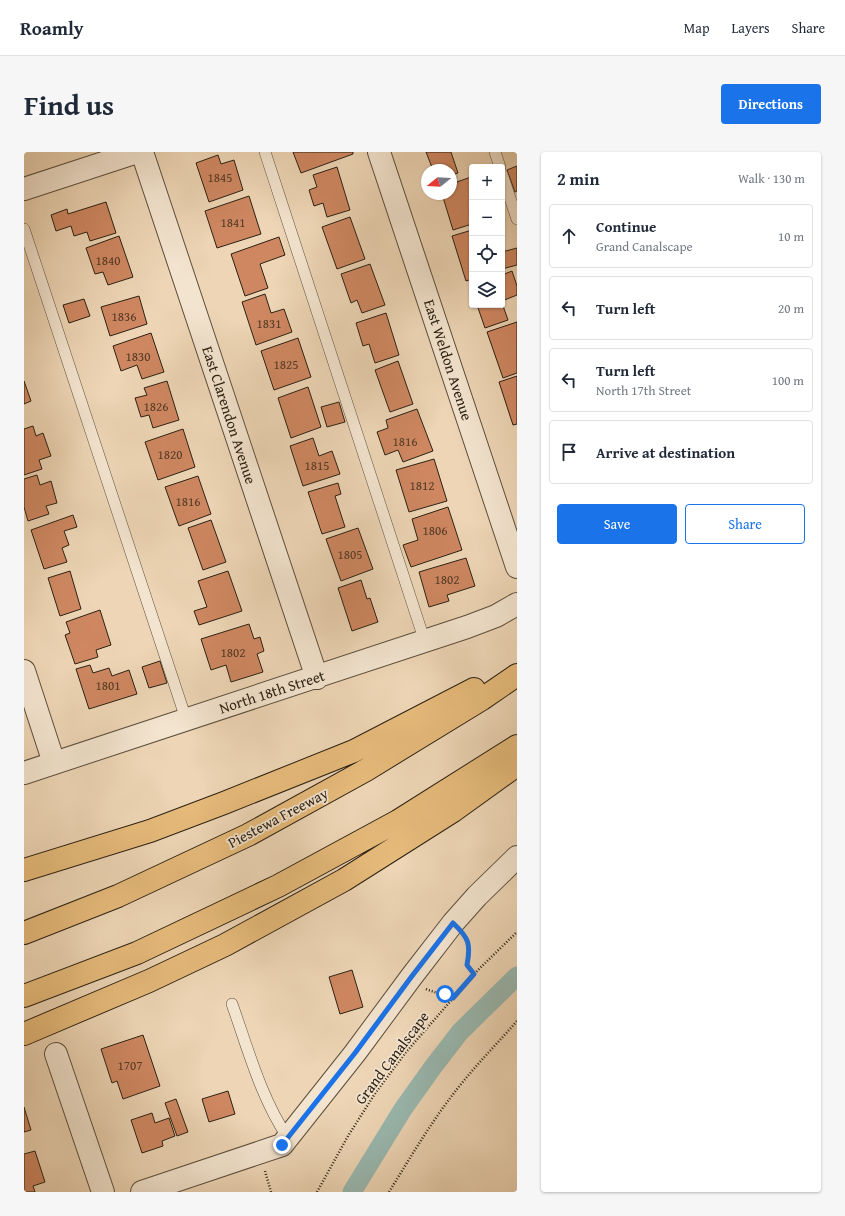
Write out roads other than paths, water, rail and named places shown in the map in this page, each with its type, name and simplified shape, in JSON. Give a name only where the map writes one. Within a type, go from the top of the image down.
[{"type":"highway","points":[[24,870],[150,831],[224,804],[346,754],[517,668]]},
{"type":"highway","name":"Piestewa Freeway","points":[[24,934],[118,896],[248,835],[366,770],[482,699],[517,675]]},
{"type":"highway","points":[[24,996],[137,953],[278,886],[398,822],[517,746]]},
{"type":"highway","points":[[24,1034],[149,981],[225,945],[344,880],[453,811],[517,765]]},
{"type":"street","points":[[24,189],[137,152]]},
{"type":"street","name":"East Clarendon Avenue","points":[[142,152],[317,678]]},
{"type":"street","name":"East Weldon Avenue","points":[[379,152],[517,568]]},
{"type":"street","name":"North 18th Street","points":[[24,773],[425,642],[496,616],[517,604]]},
{"type":"street","points":[[24,671],[54,763]]},
{"type":"street","points":[[142,1192],[282,1145],[355,1053],[453,923],[477,896],[517,857]]},
{"type":"street","points":[[56,1054],[103,1192]]},
{"type":"lane","points":[[265,152],[425,642]]},
{"type":"lane","points":[[494,152],[499,164]]},
{"type":"lane","points":[[505,183],[517,219]]},
{"type":"lane","points":[[24,229],[186,719]]},
{"type":"lane","points":[[232,1004],[265,1095],[280,1126],[288,1138]]},
{"type":"waterway","points":[[352,1192],[403,1109],[433,1067],[460,1032],[517,976]]}]
